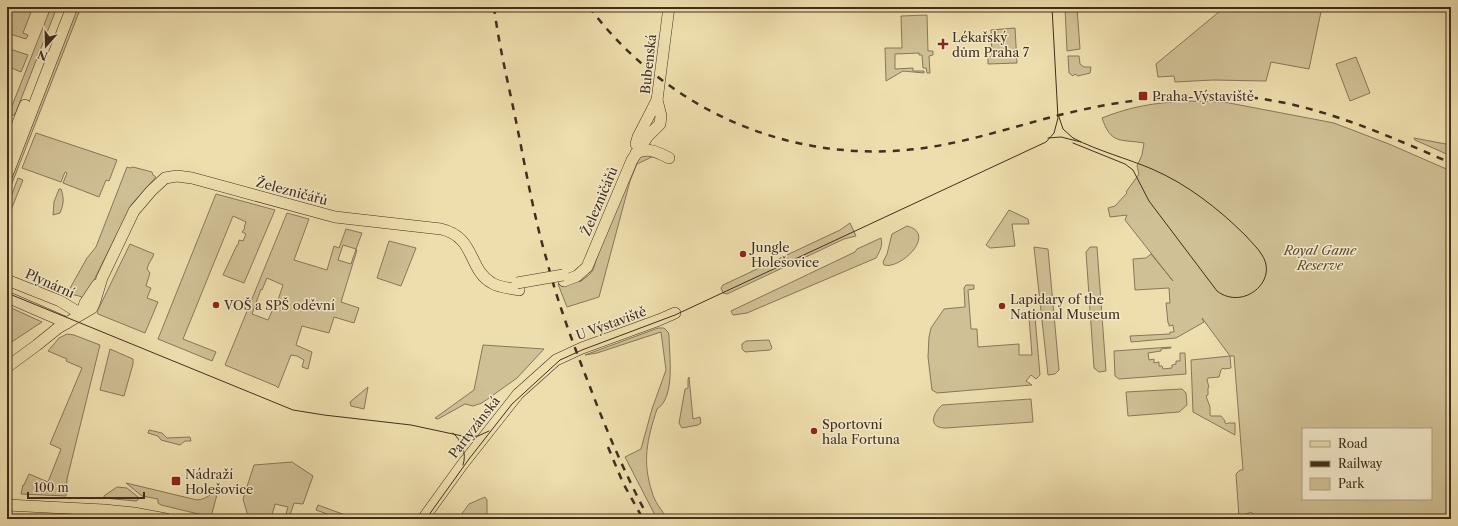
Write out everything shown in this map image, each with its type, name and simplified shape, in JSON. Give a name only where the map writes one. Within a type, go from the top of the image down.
[{"type":"main road","points":[[7,151],[64,7]]},
{"type":"main road","points":[[7,175],[72,7]]},
{"type":"main road","name":"Bubenská","points":[[660,124],[661,116],[657,100],[669,7]]},
{"type":"main road","name":"Železničářů","points":[[634,157],[638,137],[657,100]]},
{"type":"main road","name":"Železničářů","points":[[7,368],[58,328],[92,308],[102,278],[134,211],[151,190],[165,178],[177,176],[192,178],[335,217],[441,229],[451,232],[458,236],[464,243],[487,280],[493,284],[507,287],[518,286],[564,278],[572,279],[581,273],[588,264],[634,157],[648,136],[660,124]]},
{"type":"main road","points":[[634,157],[644,150],[651,150],[669,158]]},
{"type":"main road","name":"Plynární","points":[[7,280],[60,301],[81,314]]},
{"type":"main road","points":[[7,297],[67,323]]},
{"type":"main road","name":"U Výstaviště","points":[[556,360],[582,348],[659,320],[675,312]]},
{"type":"main road","name":"Partyzánská","points":[[423,519],[462,465],[518,394],[556,360]]},
{"type":"main road","points":[[9,507],[119,512],[166,519]]},
{"type":"green space","points":[[7,7],[33,7],[23,33],[28,35],[26,39],[7,33]]},
{"type":"green space","points":[[51,7],[57,7],[16,112],[14,115],[8,116]]},
{"type":"green space","points":[[77,7],[81,7],[7,196],[7,190]]},
{"type":"green space","points":[[1065,7],[1077,7],[1080,49],[1067,51]]},
{"type":"green space","points":[[1228,7],[1322,7],[1309,69],[1271,62],[1266,81],[1213,80],[1175,82],[1174,76],[1158,77],[1156,64],[1220,11]]},
{"type":"green space","points":[[927,15],[928,51],[933,51],[933,55],[929,56],[930,73],[927,73],[926,68],[923,68],[922,55],[919,55],[919,53],[895,54],[895,69],[913,68],[913,71],[924,71],[924,73],[903,71],[886,81],[885,48],[902,48],[901,16]]},
{"type":"green space","points":[[1015,28],[1017,63],[988,64],[988,57],[992,56],[991,30]]},
{"type":"green space","points":[[7,48],[28,55],[21,72],[7,66]]},
{"type":"green space","points":[[1068,56],[1079,56],[1080,64],[1084,67],[1091,67],[1090,73],[1078,76],[1075,74],[1073,76],[1069,73]]},
{"type":"green space","points":[[1356,57],[1370,93],[1350,101],[1336,64]]},
{"type":"green space","name":"Royal Game Reserve","points":[[1187,101],[1224,102],[1334,123],[1389,144],[1451,171],[1451,519],[1258,519],[1251,512],[1239,517],[1236,474],[1240,470],[1243,470],[1234,356],[1230,356],[1202,318],[1204,322],[1176,338],[1131,342],[1130,336],[1170,334],[1170,332],[1174,332],[1173,325],[1169,326],[1168,323],[1166,303],[1170,303],[1169,288],[1135,290],[1133,259],[1146,258],[1151,254],[1173,281],[1125,220],[1127,215],[1110,217],[1108,208],[1115,206],[1127,193],[1126,192],[1139,174],[1137,166],[1142,155],[1144,143],[1113,137],[1105,127],[1102,118],[1133,108],[1154,104]]},
{"type":"green space","points":[[36,133],[117,160],[109,181],[106,180],[99,197],[63,183],[67,173],[65,172],[61,182],[22,168]]},
{"type":"green space","points":[[1414,138],[1451,145],[1451,156],[1415,140]]},
{"type":"green space","points":[[646,154],[654,156],[637,164],[630,181],[599,297],[567,307],[558,284],[581,281],[593,270],[602,242],[637,161],[640,157]]},
{"type":"green space","points":[[127,167],[152,172],[156,177],[132,204],[86,296],[84,298],[70,294],[69,290],[87,258],[96,247]]},
{"type":"green space","points":[[18,178],[23,180],[7,220],[7,207]]},
{"type":"green space","points":[[59,189],[61,189],[63,195],[62,207],[60,213],[53,215],[54,202]]},
{"type":"green space","points":[[216,194],[275,210],[244,283],[223,275],[239,240],[243,241],[246,234],[242,232],[245,228],[246,222],[233,216],[183,339],[216,352],[212,361],[158,339]]},
{"type":"green space","points":[[1009,210],[1028,219],[1029,224],[1012,224],[1015,246],[990,248],[986,245]]},
{"type":"green space","points":[[287,213],[309,219],[294,260],[327,270],[334,246],[339,248],[346,229],[362,233],[341,302],[359,308],[354,323],[334,317],[329,333],[302,326],[296,345],[312,352],[308,369],[302,367],[304,360],[297,356],[291,355],[278,388],[225,365]],"holes":[[[343,245],[356,249],[351,264],[338,260]],[[267,278],[283,285],[275,309],[273,309],[268,320],[252,314],[261,289],[262,290]]]},
{"type":"green space","points":[[850,223],[856,236],[844,239],[727,294],[723,293],[721,288],[723,285],[840,230]]},
{"type":"green space","points":[[907,226],[916,230],[919,236],[918,243],[906,257],[899,262],[891,265],[884,265],[883,262],[887,254],[892,234]]},
{"type":"green space","points":[[881,238],[881,248],[876,258],[747,313],[733,315],[731,311],[855,252],[857,249]]},
{"type":"green space","points":[[389,241],[416,248],[401,286],[377,278]]},
{"type":"green space","points":[[130,244],[154,254],[147,269],[150,273],[146,286],[151,288],[147,298],[158,302],[145,333],[98,314],[97,312]]},
{"type":"green space","points":[[1034,247],[1048,249],[1059,370],[1055,374],[1048,375]]},
{"type":"green space","points":[[1090,247],[1097,247],[1106,371],[1099,372],[1094,368],[1086,252]]},
{"type":"green space","points":[[966,285],[974,285],[974,289],[968,290],[971,329],[977,329],[978,347],[1019,344],[1019,355],[1032,355],[1029,317],[1035,317],[1040,375],[1036,379],[1031,375],[1026,381],[1032,385],[937,393],[932,390],[928,357],[931,328],[944,309],[965,307],[964,288]]},
{"type":"green space","points":[[7,306],[42,322],[7,345]]},
{"type":"green space","points":[[658,328],[664,328],[669,335],[670,375],[667,395],[663,403],[657,409],[648,441],[647,470],[653,495],[658,506],[668,519],[657,519],[625,457],[641,449],[652,409],[666,370],[661,332],[597,353],[585,355]]},
{"type":"green space","points":[[67,334],[74,335],[100,345],[67,479],[66,496],[21,494],[23,485],[29,474],[48,482],[61,449],[50,444],[82,368],[66,361],[67,359],[48,351],[59,338]]},
{"type":"green space","points":[[769,340],[772,348],[770,350],[745,352],[742,349],[742,344],[746,341]]},
{"type":"green space","points":[[483,345],[544,349],[517,378],[482,403],[473,406],[465,404],[438,419],[435,418],[474,390]]},
{"type":"green space","points":[[1171,347],[1161,349],[1161,351],[1148,353],[1149,360],[1154,359],[1154,363],[1159,362],[1159,366],[1162,366],[1163,369],[1172,368],[1172,365],[1176,364],[1176,361],[1180,361],[1180,353],[1185,353],[1186,374],[1119,379],[1115,376],[1114,351]]},
{"type":"green space","points":[[110,349],[133,359],[124,396],[100,390]]},
{"type":"green space","points":[[1230,356],[1231,368],[1223,368],[1219,377],[1208,378],[1207,380],[1209,387],[1208,395],[1206,396],[1210,407],[1210,415],[1221,416],[1227,424],[1235,423],[1235,435],[1193,412],[1191,360]]},
{"type":"green space","points":[[689,377],[693,419],[700,417],[701,423],[682,428],[679,423],[685,389],[688,388]]},
{"type":"green space","points":[[368,387],[364,409],[351,406],[350,402]]},
{"type":"green space","points":[[1182,389],[1186,393],[1187,405],[1179,412],[1128,416],[1126,392]]},
{"type":"green space","points":[[1031,399],[1033,422],[946,428],[936,426],[934,423],[934,416],[942,405]]},
{"type":"green space","points":[[149,430],[162,433],[167,438],[190,437],[191,441],[185,441],[180,445],[161,440],[158,436],[148,433]]},
{"type":"green space","points":[[292,462],[313,476],[303,504],[294,503],[290,515],[286,514],[288,507],[275,504],[271,519],[249,519],[243,499],[254,465]]},
{"type":"green space","points":[[126,483],[197,500],[203,499],[213,492],[216,487],[219,487],[211,517],[161,505],[158,503],[158,499],[142,496]]},
{"type":"green space","points":[[117,487],[127,488],[138,497],[138,500],[104,498],[104,496]]},
{"type":"green space","points":[[485,497],[487,500],[487,517],[484,519],[465,518],[461,515],[469,504]]},
{"type":"green space","points":[[318,505],[356,519],[341,519],[316,510]]},
{"type":"tram line","points":[[426,519],[469,459],[512,404],[560,360],[582,350],[675,315],[1046,142],[1054,133],[1058,118],[1052,7]]},
{"type":"tram line","points":[[1059,117],[1063,129],[1073,138],[1092,147],[1165,175],[1178,182],[1214,207],[1246,236],[1262,255],[1266,265],[1266,274],[1262,283],[1256,290],[1247,295],[1237,297],[1227,296],[1217,291],[1149,201],[1133,170],[1125,164],[1073,143]]},
{"type":"tram line","points":[[1048,138],[1061,137],[1081,142]]},
{"type":"tram line","points":[[7,293],[293,410],[411,425],[467,437],[478,436],[489,431]]},
{"type":"tram line","points":[[453,433],[463,448],[463,465]]},
{"type":"railway","points":[[494,7],[501,52],[534,211],[556,293],[603,421],[649,519]]},
{"type":"railway","points":[[589,7],[622,46],[660,79],[701,106],[746,127],[792,142],[841,150],[891,151],[958,142],[1085,109],[1120,103],[1154,98],[1206,95],[1239,96],[1271,100],[1332,116],[1391,137],[1451,163]]},
{"type":"railway","points":[[608,447],[623,483],[643,519]]},
{"type":"place","name":"Lékařský dům Praha 7","points":[[943,44]]},
{"type":"place","name":"Praha-Výstaviště","points":[[1143,96]]},
{"type":"place","name":"Jungle Holešovice","points":[[743,254]]},
{"type":"place","name":"VOŠ a SPŠ oděvní","points":[[216,305]]},
{"type":"place","name":"Lapidary of the National Museum","points":[[1002,306]]},
{"type":"place","name":"Sportovní hala Fortuna","points":[[814,431]]},
{"type":"place","name":"Nádraží Holešovice","points":[[176,481]]}]
